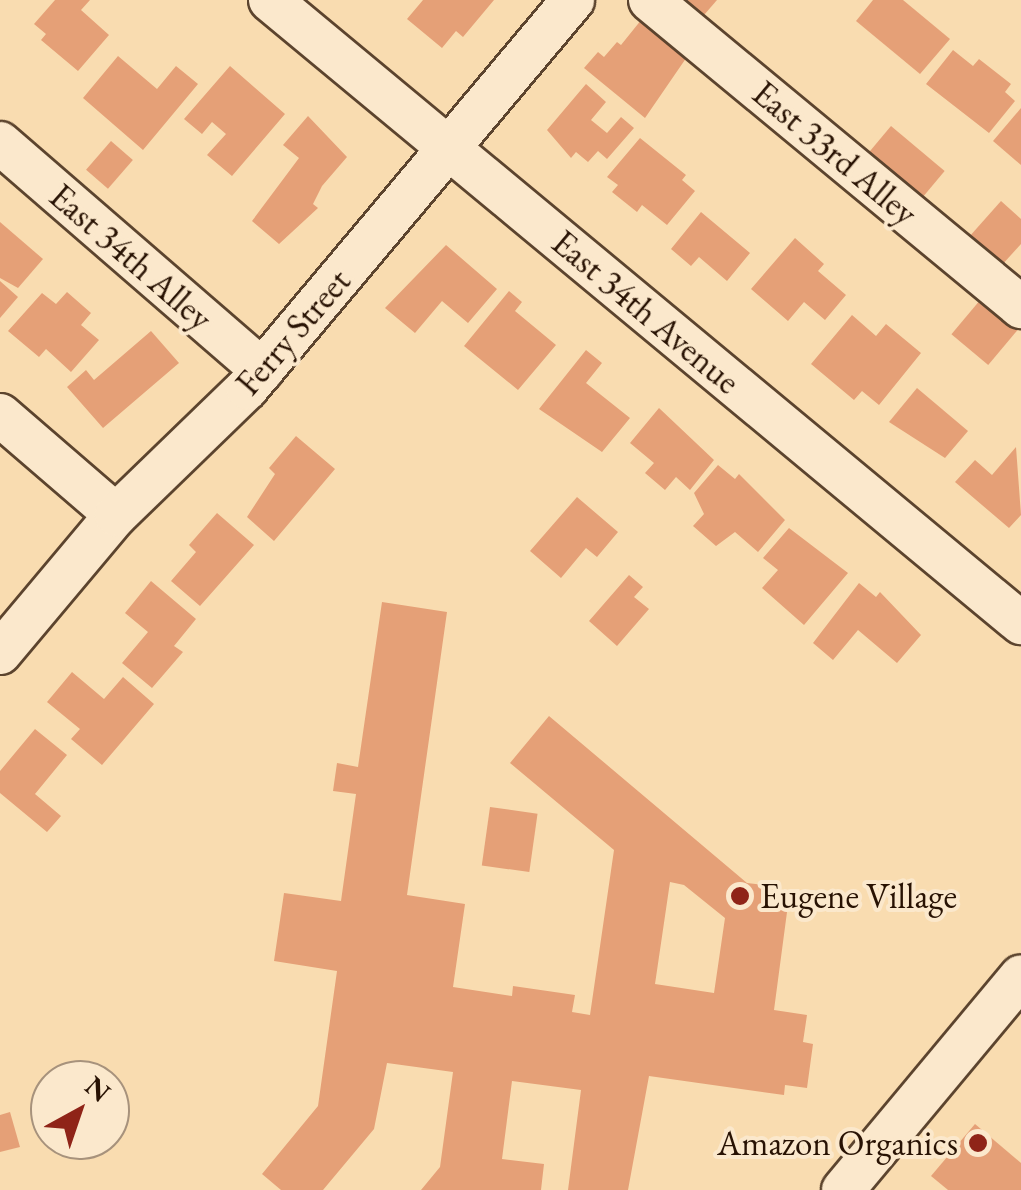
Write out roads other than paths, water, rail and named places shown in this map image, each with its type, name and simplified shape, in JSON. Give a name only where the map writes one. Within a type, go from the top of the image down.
[{"type":"street","name":"East 34th Avenue","points":[[270,0],[1021,623]]},
{"type":"street","name":"Ferry Street","points":[[0,653],[116,515],[262,370],[573,0]]},
{"type":"street","name":"East 33rd Alley","points":[[650,0],[1021,307]]},
{"type":"street","name":"East 34th Alley","points":[[0,144],[262,370]]},
{"type":"street","points":[[0,415],[116,515]]},
{"type":"street","points":[[842,1190],[1021,976]]},
{"type":"place","name":"Eugene Village","points":[[740,896]]},
{"type":"place","name":"Amazon Organics","points":[[978,1143]]}]
